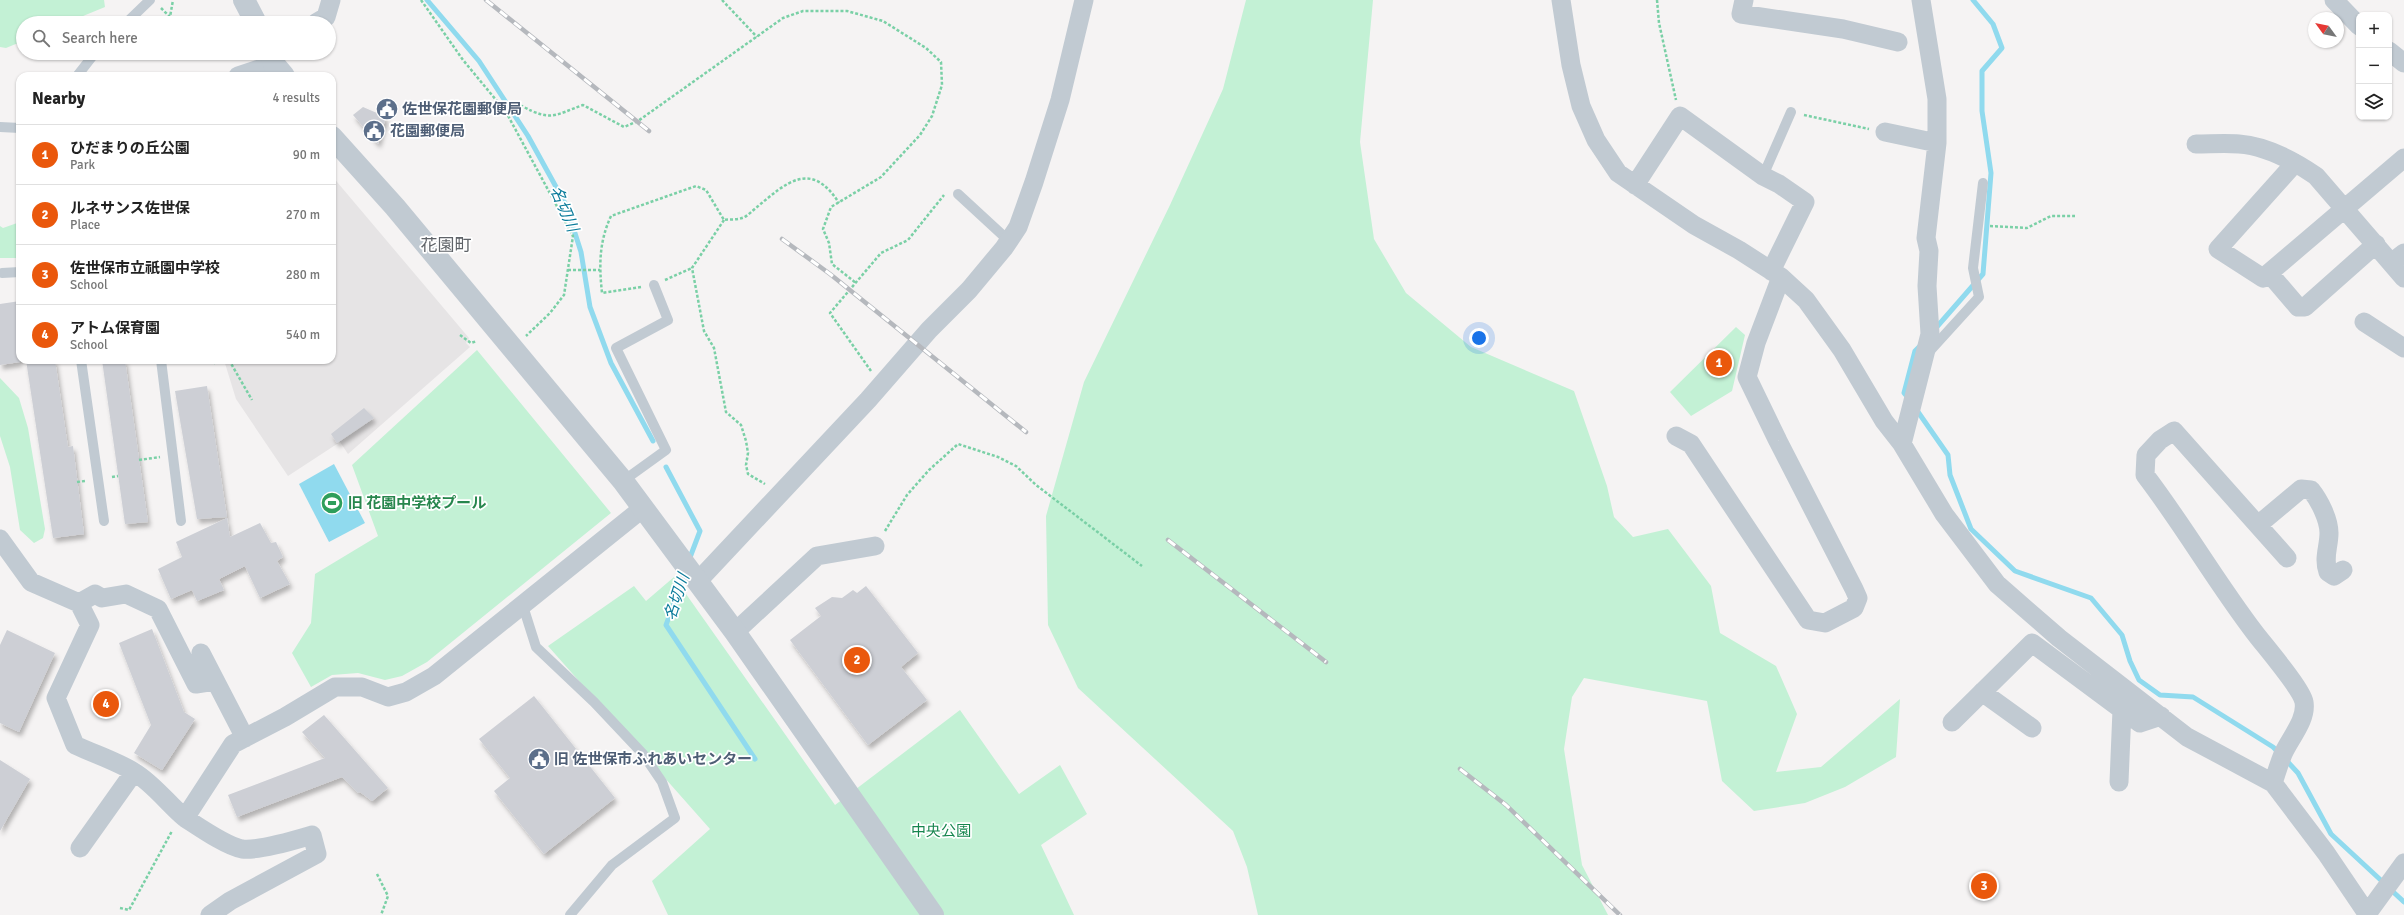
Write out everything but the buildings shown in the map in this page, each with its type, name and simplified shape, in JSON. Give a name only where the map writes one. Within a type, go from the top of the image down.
[{"type":"street","points":[[244,0],[252,16]]},
{"type":"street","points":[[326,16],[331,0]]},
{"type":"street","points":[[696,579],[881,384],[929,330],[969,290],[1009,241],[1018,227],[1060,100],[1084,0]]},
{"type":"street","points":[[1561,0],[1571,65],[1581,106],[1596,140],[1618,173],[1776,274],[1806,300],[1842,350],[1884,421],[1902,444],[1944,514],[1997,584],[2059,638],[2187,737],[2273,783],[2326,853],[2368,914],[2404,864]]},
{"type":"street","points":[[1744,0],[1742,14],[1843,29],[1903,41]]},
{"type":"street","points":[[1902,444],[1930,334],[1927,286],[1929,251],[1926,238],[1937,143],[1937,99],[1925,41],[1921,0]]},
{"type":"street","points":[[2334,0],[2356,23]]},
{"type":"street","points":[[2392,54],[2404,64]]},
{"type":"street","points":[[251,72],[276,64]]},
{"type":"street","points":[[1635,185],[1680,116],[1763,176],[1779,184],[1805,202],[1776,274],[1747,377],[1750,387],[1854,588],[1858,598],[1854,608],[1825,623],[1808,620],[1691,444],[1676,436]]},
{"type":"street","points":[[1880,131],[1937,143]]},
{"type":"street","points":[[336,141],[395,207],[623,481],[735,632],[933,915]]},
{"type":"street","points":[[2196,144],[2240,144],[2265,150],[2295,163],[2316,176],[2376,244],[2398,258],[2404,278]]},
{"type":"street","points":[[2295,163],[2218,249],[2263,278],[2346,209],[2404,158]]},
{"type":"street","points":[[2269,273],[2298,307],[2305,307],[2376,244]]},
{"type":"street","points":[[2364,322],[2404,348]]},
{"type":"street","points":[[2273,783],[2282,756],[2302,719],[2304,701],[2278,661],[2254,632],[2202,558],[2176,515],[2145,475],[2146,455],[2160,440],[2174,431],[2287,558]]},
{"type":"street","points":[[2258,525],[2301,489],[2311,490],[2319,501],[2329,531],[2324,561],[2328,572],[2334,576],[2343,570]]},
{"type":"street","points":[[185,818],[233,744],[335,687],[362,687],[388,697],[406,692],[434,676],[523,606],[643,508]]},
{"type":"street","points":[[0,539],[31,582],[79,603],[90,625],[56,698],[75,745],[134,772],[152,786],[166,802],[185,818],[208,833],[242,849],[279,844],[312,835],[317,854],[230,901],[210,915]]},
{"type":"street","points":[[735,632],[817,556],[875,546]]},
{"type":"street","points":[[79,603],[95,594],[102,598],[126,594],[158,609],[196,684],[215,681]]},
{"type":"street","points":[[1952,722],[2032,643],[2140,724],[2161,716]]},
{"type":"street","points":[[201,653],[245,738]]},
{"type":"street","points":[[1982,692],[2032,728]]},
{"type":"street","points":[[2119,782],[2122,710]]},
{"type":"street","points":[[80,848],[134,772]]},
{"type":"lane","points":[[133,16],[150,0]]},
{"type":"lane","points":[[80,72],[90,60]]},
{"type":"lane","points":[[1763,176],[1791,112]]},
{"type":"lane","points":[[0,127],[16,128]]},
{"type":"lane","points":[[1924,357],[1979,298],[1973,268],[1980,226],[1983,183]]},
{"type":"lane","points":[[958,194],[1009,241]]},
{"type":"lane","points":[[2,274],[16,272]]},
{"type":"lane","points":[[623,481],[666,450],[616,348],[668,320],[654,285]]},
{"type":"lane","points":[[82,364],[104,521]]},
{"type":"lane","points":[[161,364],[181,521]]},
{"type":"lane","points":[[523,606],[536,647],[594,702],[643,754],[662,782],[675,818],[612,865],[570,915]]},
{"type":"path","points":[[170,16],[173,0]]},
{"type":"path","points":[[421,0],[463,60],[506,112],[573,236],[564,295],[550,314],[513,349]]},
{"type":"path","points":[[722,0],[757,37]]},
{"type":"path","points":[[1657,0],[1659,23],[1680,116]]},
{"type":"path","points":[[160,6],[169,16]]},
{"type":"path","points":[[506,112],[522,106],[538,115],[549,117],[583,105],[624,127],[638,121],[783,18],[803,11],[847,11],[883,21],[926,48],[940,62],[942,85],[932,116],[920,135],[881,177],[832,207],[823,229],[829,243],[832,264],[856,282]]},
{"type":"path","points":[[1791,112],[1880,131]]},
{"type":"path","points":[[724,220],[743,218],[793,180],[808,178],[822,183],[832,192],[839,203]]},
{"type":"path","points":[[696,186],[706,190],[724,220],[692,268],[654,285],[602,293],[599,262],[603,241],[611,216],[696,186]]},
{"type":"path","points":[[881,384],[830,313],[881,253],[908,240],[945,194],[958,194]]},
{"type":"path","points":[[1980,226],[2027,228],[2051,216],[2075,216]]},
{"type":"path","points":[[692,268],[704,331],[714,348],[726,412],[741,425],[746,441],[748,453],[746,465],[748,474],[761,483],[770,486]]},
{"type":"path","points":[[568,270],[600,270]]},
{"type":"path","points":[[460,335],[471,343],[477,341]]},
{"type":"path","points":[[231,364],[252,400]]},
{"type":"path","points":[[875,546],[907,495],[928,470],[958,444],[998,457],[1016,466],[1036,485],[1142,566]]},
{"type":"path","points":[[120,908],[129,910],[174,827],[185,818]]},
{"type":"path","points":[[377,874],[388,896],[381,915]]},
{"type":"shaded area","points":[[336,181],[469,338],[466,343],[470,347],[348,454],[340,442],[288,476],[236,399],[225,364],[336,364]]},
{"type":"green space","points":[[0,0],[104,0],[105,7],[83,16],[16,16],[16,44],[6,48],[0,47]]},
{"type":"green space","points":[[1246,0],[1373,0],[1360,142],[1374,239],[1406,293],[1471,347],[1574,391],[1607,486],[1614,517],[1633,537],[1668,529],[1711,586],[1720,633],[1776,666],[1797,714],[1776,772],[1821,767],[1900,699],[1896,757],[1845,787],[1805,803],[1754,811],[1722,781],[1707,701],[1584,678],[1572,697],[1564,749],[1582,865],[1608,915],[1258,915],[1247,867],[1233,831],[1078,688],[1048,625],[1046,516],[1084,382],[1170,205],[1223,89]]},
{"type":"green space","points":[[16,223],[16,258],[0,258],[0,226],[3,228]]},
{"type":"green space","points":[[1736,327],[1745,335],[1732,391],[1691,416],[1670,392]]},
{"type":"green space","points":[[477,350],[611,513],[427,662],[402,676],[385,680],[358,673],[332,675],[311,687],[292,653],[311,623],[315,574],[378,536],[352,465]]},
{"type":"green space","points":[[0,378],[19,398],[28,428],[45,529],[43,538],[34,543],[20,530],[10,467],[0,436]]},
{"type":"green space","name":"中央公園","points":[[674,577],[835,805],[960,710],[1019,794],[1060,765],[1087,814],[1041,845],[1074,915],[668,915],[652,881],[710,829],[548,646],[634,586],[646,601]]},
{"type":"water","name":"旧 花園中学校プール","points":[[334,464],[365,523],[329,542],[299,484]]},
{"type":"waterway","name":"名切川","points":[[427,0],[479,61],[528,136],[566,205],[581,252],[590,307],[611,363],[653,441]]},
{"type":"waterway","points":[[1935,329],[1983,274],[1991,173],[1982,111],[1982,71],[2002,48],[1993,24],[1973,0]]},
{"type":"waterway","points":[[1909,399],[1904,393],[1915,351],[1920,346]]},
{"type":"waterway","points":[[1916,409],[1948,455],[1950,475],[1971,529],[2015,571],[2091,598],[2122,635],[2130,661],[2139,680],[2160,695],[2193,697],[2273,747],[2279,753]]},
{"type":"waterway","name":"名切川","points":[[666,467],[700,531],[689,560]]},
{"type":"waterway","name":"名切川","points":[[685,573],[666,625],[755,759]]},
{"type":"waterway","points":[[2286,760],[2298,773],[2331,834],[2385,884]]},
{"type":"waterway","points":[[2390,889],[2404,902]]},
{"type":"railway","points":[[486,0],[649,131]]},
{"type":"railway","points":[[782,239],[830,274],[1026,432]]},
{"type":"railway","points":[[1168,540],[1326,662]]},
{"type":"railway","points":[[1460,769],[1506,805],[1620,915]]},
{"type":"place","name":"佐世保花園郵便局","points":[[387,109]]},
{"type":"place","name":"花園郵便局","points":[[374,131]]},
{"type":"place","name":"ひだまりの丘公園","points":[[1719,363]]},
{"type":"place","name":"旧 花園中学校プール","points":[[332,503]]},
{"type":"place","name":"ルネサンス佐世保","points":[[857,660]]},
{"type":"place","name":"アトム保育園","points":[[106,704]]},
{"type":"place","name":"旧 佐世保市ふれあいセンター","points":[[539,759]]},
{"type":"place","name":"佐世保市立祇園中学校","points":[[1984,886]]},
{"type":"district","name":"花園町","points":[[446,245]]}]
